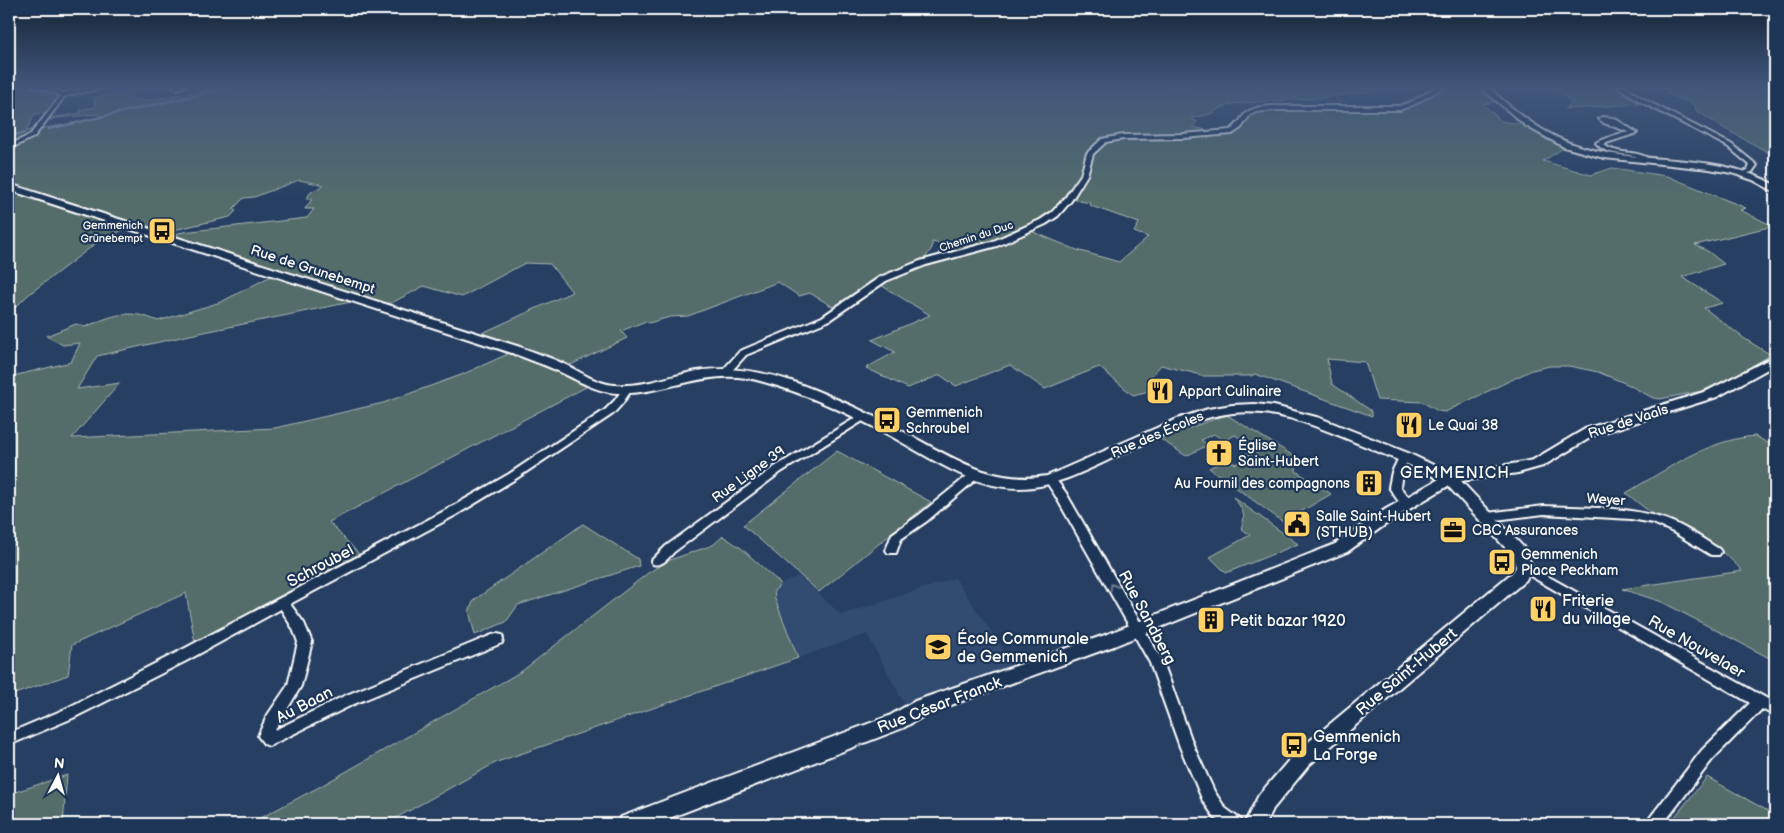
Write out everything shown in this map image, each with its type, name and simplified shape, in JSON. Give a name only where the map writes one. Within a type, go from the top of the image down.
[{"type":"street","points":[[9,147],[32,136],[41,125]]},
{"type":"street","name":"Chemin du Duc","points":[[726,372],[737,358],[749,350],[818,323],[831,316],[865,290],[893,274],[923,263],[994,244],[1043,222],[1055,214],[1068,199],[1084,175],[1090,153],[1104,140],[1129,136],[1184,136],[1232,132],[1240,125]]},
{"type":"street","points":[[1530,125],[1550,138],[1592,153],[1705,166],[1742,174],[1762,181],[1775,189]]},
{"type":"street","points":[[1688,125],[1740,152],[1754,165],[1750,171],[1742,174]]},
{"type":"street","points":[[1632,131],[1633,133],[1617,136],[1599,143],[1604,148],[1610,150],[1642,155],[1649,161]]},
{"type":"street","name":"Rue de Grunebempt","points":[[9,187],[516,350],[545,360],[583,380],[605,388]]},
{"type":"street","name":"Rue de Vaals","points":[[1450,479],[1538,463],[1590,432],[1712,394],[1775,360]]},
{"type":"street","name":"Rue des Écoles","points":[[605,388],[642,388],[700,374],[726,372],[755,376],[789,385],[862,417],[976,474],[996,481],[1020,484],[1050,480],[1202,414],[1235,407],[1278,410],[1308,418],[1404,457],[1450,479]]},
{"type":"street","name":"Schroubel","points":[[9,739],[68,714],[283,603],[452,512],[513,476],[609,412],[619,402],[626,389]]},
{"type":"street","name":"Rue Ligne 39","points":[[657,561],[753,486],[862,417]]},
{"type":"street","points":[[1404,457],[1397,472],[1394,487],[1407,503]]},
{"type":"street","points":[[892,550],[896,537],[923,518],[976,474]]},
{"type":"street","points":[[1450,479],[1487,517],[1518,553],[1524,567]]},
{"type":"street","name":"Rue César Franck","points":[[629,824],[896,722],[948,697],[990,684],[1137,630],[1341,548],[1407,503],[1450,479]]},
{"type":"street","name":"Rue Sandberg","points":[[1050,480],[1065,502],[1156,662],[1187,747],[1208,796],[1220,813],[1235,824]]},
{"type":"street","name":"Weyer","points":[[1487,517],[1556,510],[1631,516],[1656,520],[1677,529],[1715,552]]},
{"type":"street","name":"Rue Nouvelaer","points":[[1524,567],[1775,710]]},
{"type":"street","name":"Rue Saint-Hubert","points":[[1254,824],[1266,802],[1302,759],[1449,634],[1513,584],[1520,576],[1524,567]]},
{"type":"street","name":"Au Baan","points":[[283,603],[299,627],[305,642],[294,686],[272,720],[265,736],[268,740],[350,700],[497,639]]},
{"type":"street","points":[[1654,824],[1707,755],[1760,702]]},
{"type":"shaded area","name":"École Communale de Gemmenich","points":[[799,575],[841,615],[955,578],[1015,667],[905,705],[867,634],[798,658],[775,599],[774,591],[781,584]]},
{"type":"green space","points":[[9,125],[29,125],[26,131],[65,125],[1195,125],[1193,127],[1214,133],[1111,138],[1094,147],[1084,170],[1070,193],[1052,213],[1023,231],[948,255],[938,254],[941,244],[932,242],[932,248],[923,261],[872,281],[835,308],[810,293],[799,296],[778,282],[688,316],[670,317],[649,323],[646,321],[621,331],[627,338],[560,370],[588,386],[329,522],[361,556],[195,643],[186,593],[72,645],[68,675],[9,696],[9,377],[71,362],[80,343],[63,345],[46,336],[76,324],[85,327],[113,316],[129,314],[158,321],[221,302],[271,276],[158,238],[183,232],[307,218],[314,209],[305,209],[312,199],[306,199],[311,192],[324,185],[299,180],[254,197],[244,198],[233,209],[236,211],[230,217],[165,232],[145,225],[127,228],[99,241],[28,295],[9,314]],"holes":[[[525,263],[550,264],[572,292],[469,339],[508,354],[461,375],[383,403],[275,428],[72,438],[120,383],[77,389],[97,356],[351,302],[380,309],[424,286],[462,297]]]},
{"type":"green space","points":[[1244,125],[1521,125],[1545,139],[1565,147],[1543,161],[1591,175],[1612,168],[1667,176],[1746,208],[1740,210],[1773,226],[1695,245],[1709,252],[1724,264],[1682,277],[1723,303],[1704,308],[1745,339],[1771,355],[1738,374],[1702,391],[1660,399],[1653,398],[1627,384],[1598,372],[1569,366],[1550,366],[1532,370],[1445,412],[1438,411],[1422,402],[1377,400],[1365,362],[1327,359],[1332,384],[1370,410],[1372,416],[1255,374],[1251,376],[1200,376],[1161,365],[1146,382],[1153,390],[1133,395],[1099,367],[1045,389],[1010,365],[956,386],[940,375],[908,388],[866,368],[895,352],[872,340],[930,315],[879,284],[1031,231],[1077,250],[1119,262],[1148,237],[1134,232],[1139,223],[1091,206],[1090,203],[1071,199],[1086,164],[1097,148],[1113,139],[1235,132]]},
{"type":"green space","points":[[1718,125],[1775,125],[1775,156]]},
{"type":"green space","points":[[1227,415],[1297,458],[1296,471],[1331,494],[1283,522],[1209,468],[1228,459],[1235,464],[1248,457],[1244,454],[1247,453],[1252,456],[1260,451],[1235,435],[1224,441],[1214,434],[1201,440],[1208,445],[1186,456],[1159,438]]},
{"type":"green space","points":[[1755,436],[1775,447],[1775,661],[1662,602],[1622,589],[1742,571],[1724,553],[1653,514],[1626,493],[1688,457],[1720,443]]},
{"type":"green space","points":[[837,451],[931,502],[819,592],[743,525]]},
{"type":"green space","points":[[1233,497],[1298,544],[1226,573],[1210,557],[1250,535],[1241,528],[1244,519],[1243,512]]},
{"type":"green space","points":[[583,524],[638,559],[639,566],[518,605],[506,622],[475,635],[469,611],[474,600]]},
{"type":"green space","points":[[723,536],[741,548],[781,584],[774,591],[775,599],[798,658],[497,762],[385,824],[249,824],[321,786],[522,671],[648,573],[667,561],[713,545]]},
{"type":"green space","points":[[67,775],[63,824],[9,824],[9,794]]},
{"type":"green space","points":[[1707,777],[1775,815],[1775,824],[1669,824]]},
{"type":"waterway","points":[[49,129],[67,125]]},
{"type":"waterway","points":[[9,136],[24,133]]},
{"type":"place","name":"Gemmenich Grünebempt","points":[[162,231]]},
{"type":"place","name":"Appart Culinaire","points":[[1160,391]]},
{"type":"place","name":"Gemmenich Schroubel","points":[[887,420]]},
{"type":"place","name":"Le Quai 38","points":[[1409,425]]},
{"type":"place","name":"Église Saint-Hubert","points":[[1219,453]]},
{"type":"place","name":"Au Fournil des compagnons","points":[[1369,483]]},
{"type":"place","name":"Salle Saint-Hubert (STHUB)","points":[[1297,524]]},
{"type":"place","name":"CBC Assurances","points":[[1453,530]]},
{"type":"place","name":"Gemmenich Place Peckham","points":[[1502,562]]},
{"type":"place","name":"Friterie du village","points":[[1543,609]]},
{"type":"place","name":"Petit bazar 1920","points":[[1211,620]]},
{"type":"place","name":"École Communale de Gemmenich","points":[[938,647]]},
{"type":"place","name":"Gemmenich La Forge","points":[[1294,745]]},
{"type":"district","name":"GEMMENICH","points":[[1455,472]]}]
